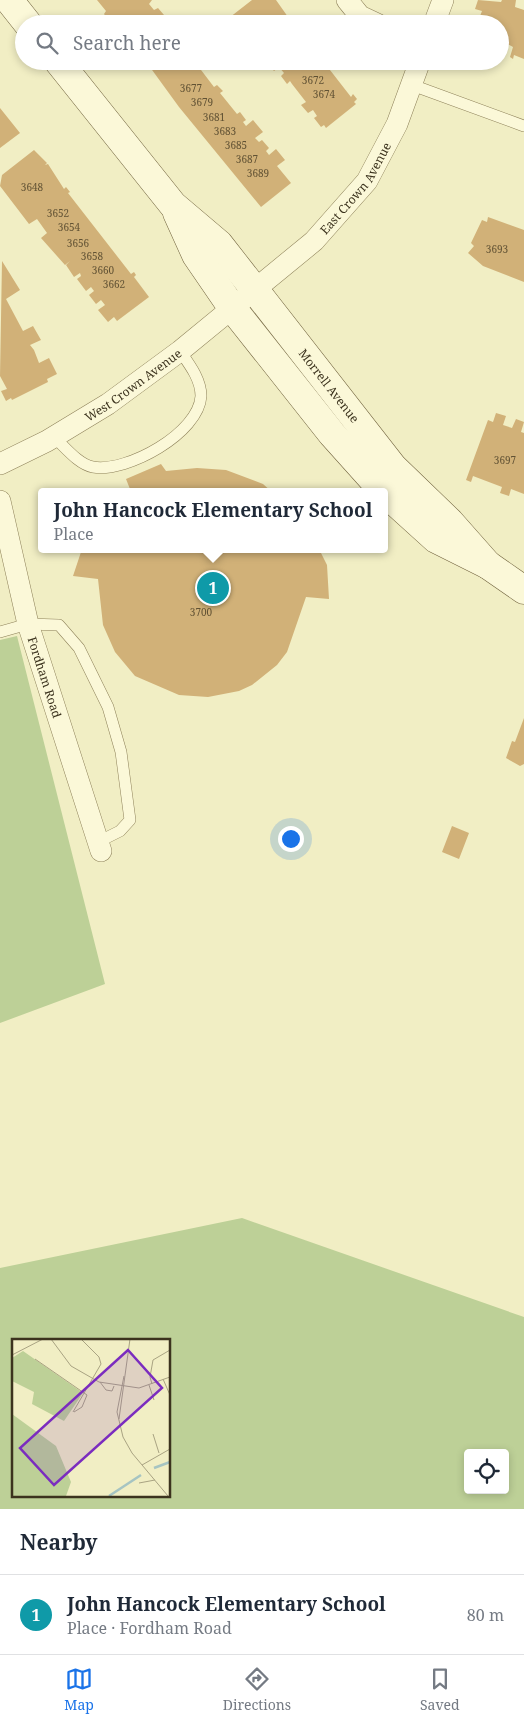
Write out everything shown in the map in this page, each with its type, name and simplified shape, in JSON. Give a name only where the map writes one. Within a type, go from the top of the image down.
[{"type":"street","points":[[9,0],[21,15]]},
{"type":"street","points":[[347,0],[359,15]]},
{"type":"street","points":[[437,15],[443,0]]},
{"type":"street","name":"Morrell Avenue","points":[[65,70],[173,204],[219,244],[393,467],[450,522],[488,565]]},
{"type":"street","name":"East Crown Avenue","points":[[255,291],[314,241],[367,181],[397,124],[417,70]]},
{"type":"street","name":"Morrell Avenue","points":[[173,204],[196,256],[233,308],[332,434],[380,488]]},
{"type":"street","name":"West Crown Avenue","points":[[0,464],[54,438],[108,404],[180,351],[255,291]]},
{"type":"street","name":"Morrell Avenue","points":[[388,496],[436,539],[488,565],[524,590]]},
{"type":"street","name":"Fordham Road","points":[[0,501],[28,624],[100,846]]},
{"type":"lane","points":[[412,85],[524,126]]},
{"type":"lane","points":[[54,438],[81,462],[94,467],[115,468],[130,464],[157,448],[188,423],[200,404],[200,388],[196,376],[180,351]]},
{"type":"lane","points":[[0,632],[28,624],[59,625],[79,648],[108,707],[121,752],[130,820],[120,832],[100,846]]},
{"type":"green space","points":[[17,636],[105,984],[0,1023],[0,640]]},
{"type":"green space","points":[[242,1218],[524,1317],[524,1509],[0,1509],[0,1268]]},
{"type":"building","points":[[97,0],[152,0],[149,4],[154,10],[158,8],[164,15],[105,15],[106,11]]},
{"type":"building","points":[[252,0],[276,0],[287,15],[233,15]]},
{"type":"building","points":[[478,0],[501,2],[502,0],[516,0],[515,7],[524,10],[524,59],[514,55],[513,59],[510,57],[513,47],[509,45],[509,15],[480,15],[482,11],[475,9]]},
{"type":"building","points":[[152,70],[201,70],[214,87],[217,85],[223,91],[220,93],[237,114],[240,112],[246,120],[243,122],[246,126],[253,120],[263,132],[255,138],[259,142],[262,140],[269,148],[266,151],[269,155],[276,149],[285,160],[277,166],[291,183],[261,207],[179,107]]},
{"type":"building","points":[[282,70],[330,70],[351,97],[353,94],[357,99],[354,102],[356,104],[326,128],[324,125],[321,127],[314,118],[317,116],[313,110],[308,113],[301,105],[306,102],[290,81],[287,84],[281,76],[284,73]]},
{"type":"building","points":[[0,108],[20,133],[0,148]]},
{"type":"building","points":[[34,150],[47,163],[45,165],[48,164],[64,189],[66,187],[70,192],[68,193],[131,274],[134,272],[136,275],[134,277],[149,297],[117,321],[114,317],[108,322],[98,310],[105,305],[101,300],[96,304],[89,295],[94,291],[91,287],[86,291],[77,279],[81,276],[80,273],[74,277],[66,265],[70,261],[65,265],[41,238],[47,233],[37,219],[29,224],[0,186],[2,175]]},
{"type":"building","points":[[488,217],[524,230],[524,282],[483,266],[468,253],[474,246],[471,243],[482,220],[487,222]]},
{"type":"building","points":[[2,261],[20,290],[6,299],[23,331],[33,326],[41,340],[30,345],[39,363],[49,358],[57,374],[47,379],[48,382],[12,400],[11,398],[6,401],[1,391],[7,389],[0,376]]},
{"type":"building","points":[[496,413],[506,416],[503,425],[512,428],[516,419],[524,422],[521,432],[524,433],[524,494],[511,489],[509,496],[500,493],[502,487],[473,476],[471,482],[466,480],[488,420],[493,422]]},
{"type":"building","points":[[161,464],[166,471],[197,468],[226,470],[263,484],[268,488],[130,488],[126,479]]},
{"type":"building","points":[[81,553],[321,553],[327,565],[329,599],[306,597],[287,652],[277,665],[252,685],[239,691],[208,697],[179,695],[135,676],[115,652],[103,625],[98,579],[73,576]]},
{"type":"building","points":[[524,718],[524,764],[520,766],[506,758],[512,741],[515,742]]},
{"type":"building","points":[[452,826],[469,833],[459,859],[442,852]]},
{"type":"place","name":"John Hancock Elementary School","points":[[213,588]]}]
